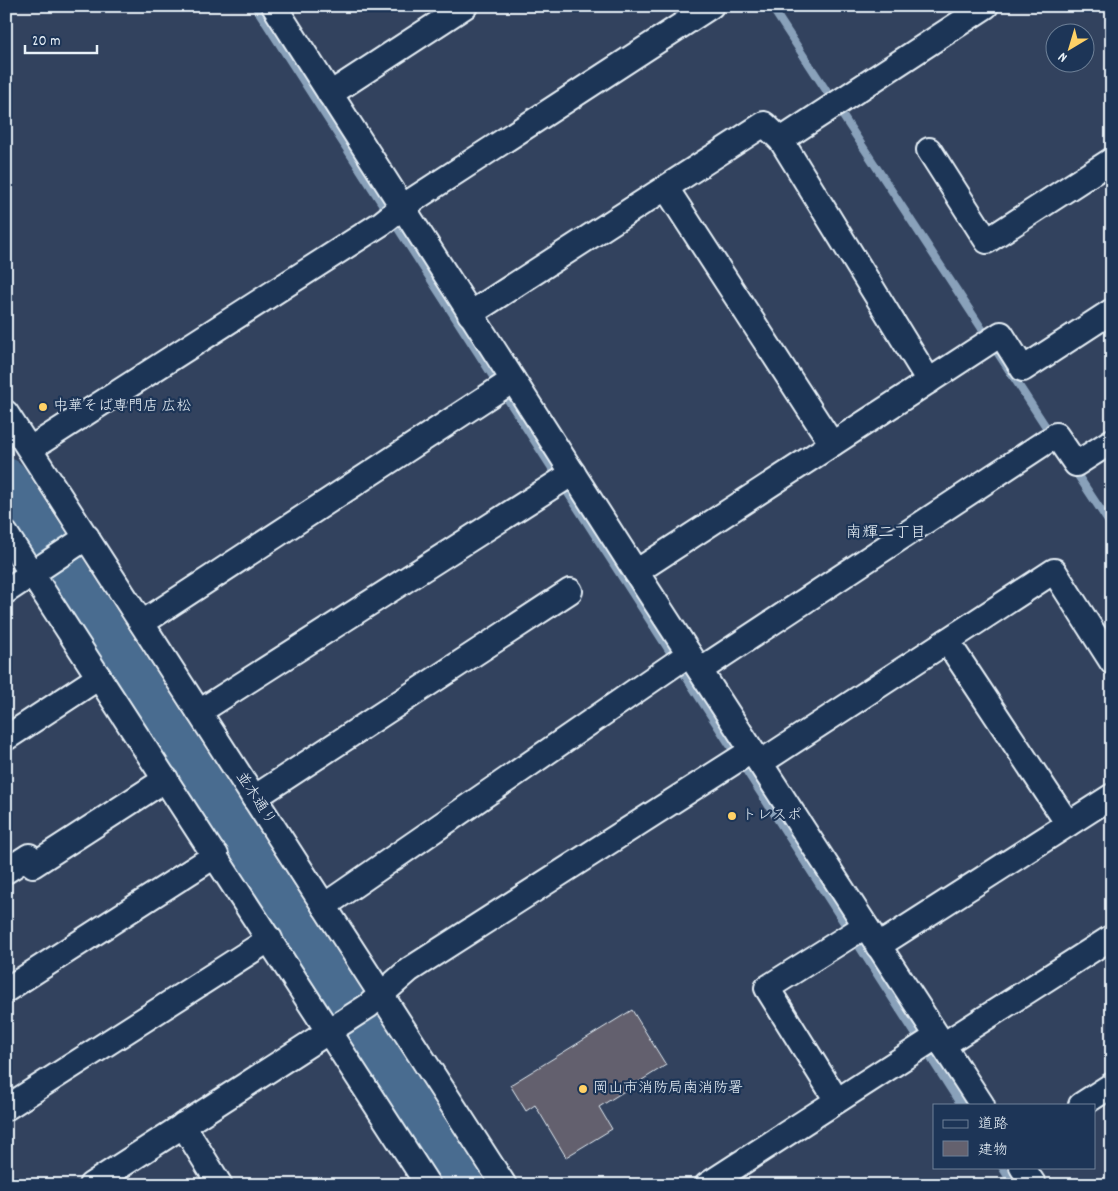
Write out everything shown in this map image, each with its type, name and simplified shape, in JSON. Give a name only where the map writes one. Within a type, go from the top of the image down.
[{"type":"street","points":[[274,6],[330,94],[393,214],[470,314],[504,386],[564,478],[636,572],[686,662],[856,932],[878,946],[931,1043],[981,1104]]},
{"type":"street","points":[[330,94],[465,6]]},
{"type":"street","points":[[30,450],[711,6]]},
{"type":"street","points":[[781,140],[986,6]]},
{"type":"street","points":[[470,314],[764,124],[781,140],[929,381]]},
{"type":"street","points":[[929,150],[987,241],[1112,160]]},
{"type":"street","points":[[666,188],[832,444]]},
{"type":"street","points":[[636,572],[1001,334],[1023,369],[1112,311]]},
{"type":"street","points":[[142,623],[504,386]]},
{"type":"street","name":"並木通り","points":[[6,413],[30,450],[79,543],[142,623],[324,906],[375,1000],[504,1185]]},
{"type":"street","points":[[324,906],[686,662],[1052,438],[1076,464],[1112,441]]},
{"type":"street","points":[[199,712],[564,478]]},
{"type":"street","points":[[6,534],[37,571],[99,678],[270,939],[334,1028],[428,1185]]},
{"type":"street","points":[[6,591],[79,543]]},
{"type":"street","points":[[91,1185],[334,1028],[375,1000],[409,970],[746,758],[947,641],[1054,571],[1112,662]]},
{"type":"street","points":[[254,798],[570,591]]},
{"type":"street","points":[[947,641],[1068,824]]},
{"type":"street","points":[[6,738],[99,678]]},
{"type":"street","points":[[6,871],[29,856],[34,865],[166,779]]},
{"type":"street","points":[[878,946],[1112,796]]},
{"type":"street","points":[[6,990],[216,855]]},
{"type":"street","points":[[836,1099],[767,988],[856,932]]},
{"type":"street","points":[[707,1185],[836,1099],[1112,937]]},
{"type":"street","points":[[6,1108],[270,939]]},
{"type":"street","points":[[1083,1104],[1112,1085]]},
{"type":"street","points":[[183,1125],[220,1185]]},
{"type":"street","points":[[1023,1168],[1034,1185]]},
{"type":"building","points":[[632,1010],[666,1065],[599,1107],[612,1129],[566,1157],[535,1105],[526,1111],[510,1085]]},
{"type":"waterway","points":[[255,6],[960,1104]]},
{"type":"waterway","points":[[771,6],[1052,436]]},
{"type":"waterway","points":[[1073,468],[1112,527]]},
{"type":"waterway","points":[[6,480],[461,1185]]},
{"type":"waterway","points":[[1003,1168],[1013,1185]]},
{"type":"place","name":"中華そば専門店 広松","points":[[43,407]]},
{"type":"place","name":"トレスポ","points":[[732,816]]},
{"type":"place","name":"岡山市消防局南消防署","points":[[583,1089]]},
{"type":"district","name":"南輝二丁目","points":[[886,533]]}]
